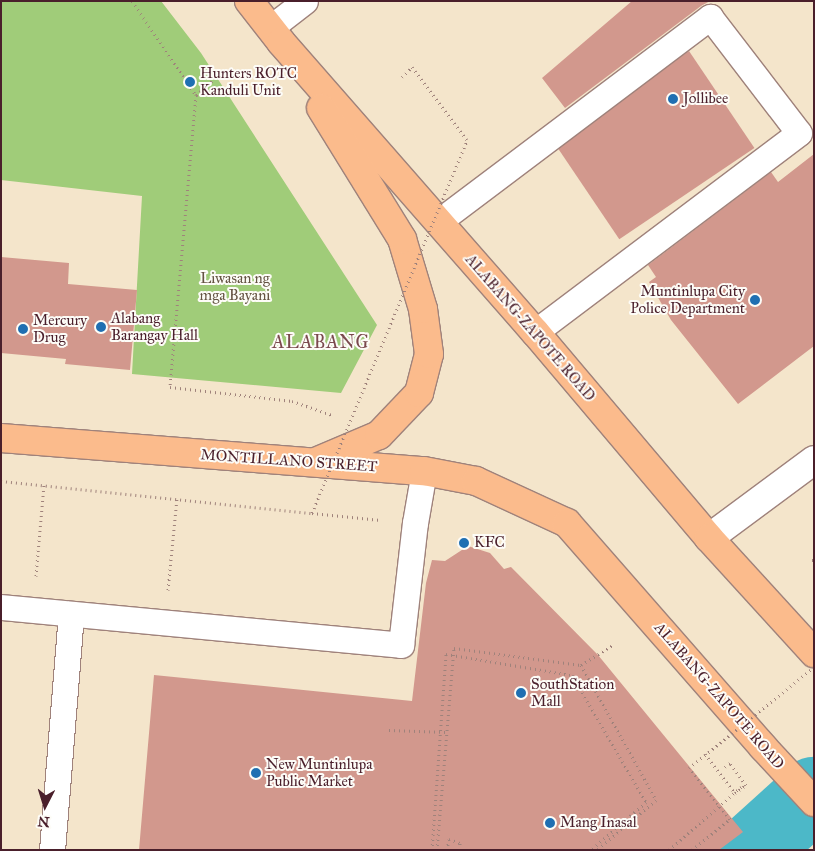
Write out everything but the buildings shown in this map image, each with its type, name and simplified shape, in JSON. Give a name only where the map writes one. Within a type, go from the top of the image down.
[{"type":"highway","name":"ALABANG-ZAPOTE ROAD","points":[[249,1],[275,35],[534,332],[709,538],[814,653]]},
{"type":"highway","points":[[275,35],[402,239],[423,309],[429,354],[419,393],[379,435],[315,462]]},
{"type":"highway","name":"MONTILLANO STREET","points":[[1,438],[424,471],[476,481],[567,522]]},
{"type":"highway","name":"ALABANG-ZAPOTE ROAD","points":[[567,522],[763,747],[814,802]]},
{"type":"street","points":[[709,538],[814,460]]},
{"type":"lane","points":[[275,35],[305,1]]},
{"type":"lane","points":[[438,222],[710,17],[799,133],[534,332]]},
{"type":"lane","points":[[1,607],[401,644],[415,523],[424,471]]},
{"type":"lane","points":[[52,850],[71,614]]},
{"type":"path","points":[[132,1],[196,95],[170,387],[292,401],[338,418]]},
{"type":"path","points":[[312,513],[467,140],[412,67],[402,77]]},
{"type":"path","points":[[196,95],[223,72]]},
{"type":"path","points":[[1,481],[415,523]]},
{"type":"path","points":[[32,610],[44,485]]},
{"type":"path","points":[[164,622],[176,499]]},
{"type":"path","points":[[437,850],[454,648],[581,665],[614,644]]},
{"type":"path","points":[[432,850],[446,654],[572,675],[646,802],[591,850]]},
{"type":"path","points":[[581,665],[656,800],[597,850]]},
{"type":"path","points":[[692,850],[730,819],[689,768],[814,667]]},
{"type":"path","points":[[388,730],[447,732]]},
{"type":"path","points":[[706,754],[735,793],[746,785],[730,763],[726,766]]},
{"type":"path","points":[[668,850],[741,787]]},
{"type":"path","points":[[447,850],[448,839],[460,842],[460,850]]},
{"type":"green space","name":"Liwasan ng mga Bayani","points":[[1,1],[161,1],[201,53],[377,325],[341,393],[132,374],[142,196],[1,180]]},
{"type":"waterway","points":[[752,850],[814,794]]},
{"type":"place","name":"Hunters ROTC Kanduli Unit","points":[[190,82]]},
{"type":"place","name":"Jollibee","points":[[673,99]]},
{"type":"place","name":"Muntinlupa City Police Department","points":[[755,300]]},
{"type":"place","name":"Alabang Barangay Hall","points":[[101,327]]},
{"type":"place","name":"Mercury Drug","points":[[23,329]]},
{"type":"place","name":"KFC","points":[[464,543]]},
{"type":"place","name":"SouthStation Mall","points":[[521,693]]},
{"type":"place","name":"New Muntinlupa Public Market","points":[[256,773]]},
{"type":"place","name":"Mang Inasal","points":[[550,823]]},
{"type":"district","name":"ALABANG","points":[[321,342]]}]
